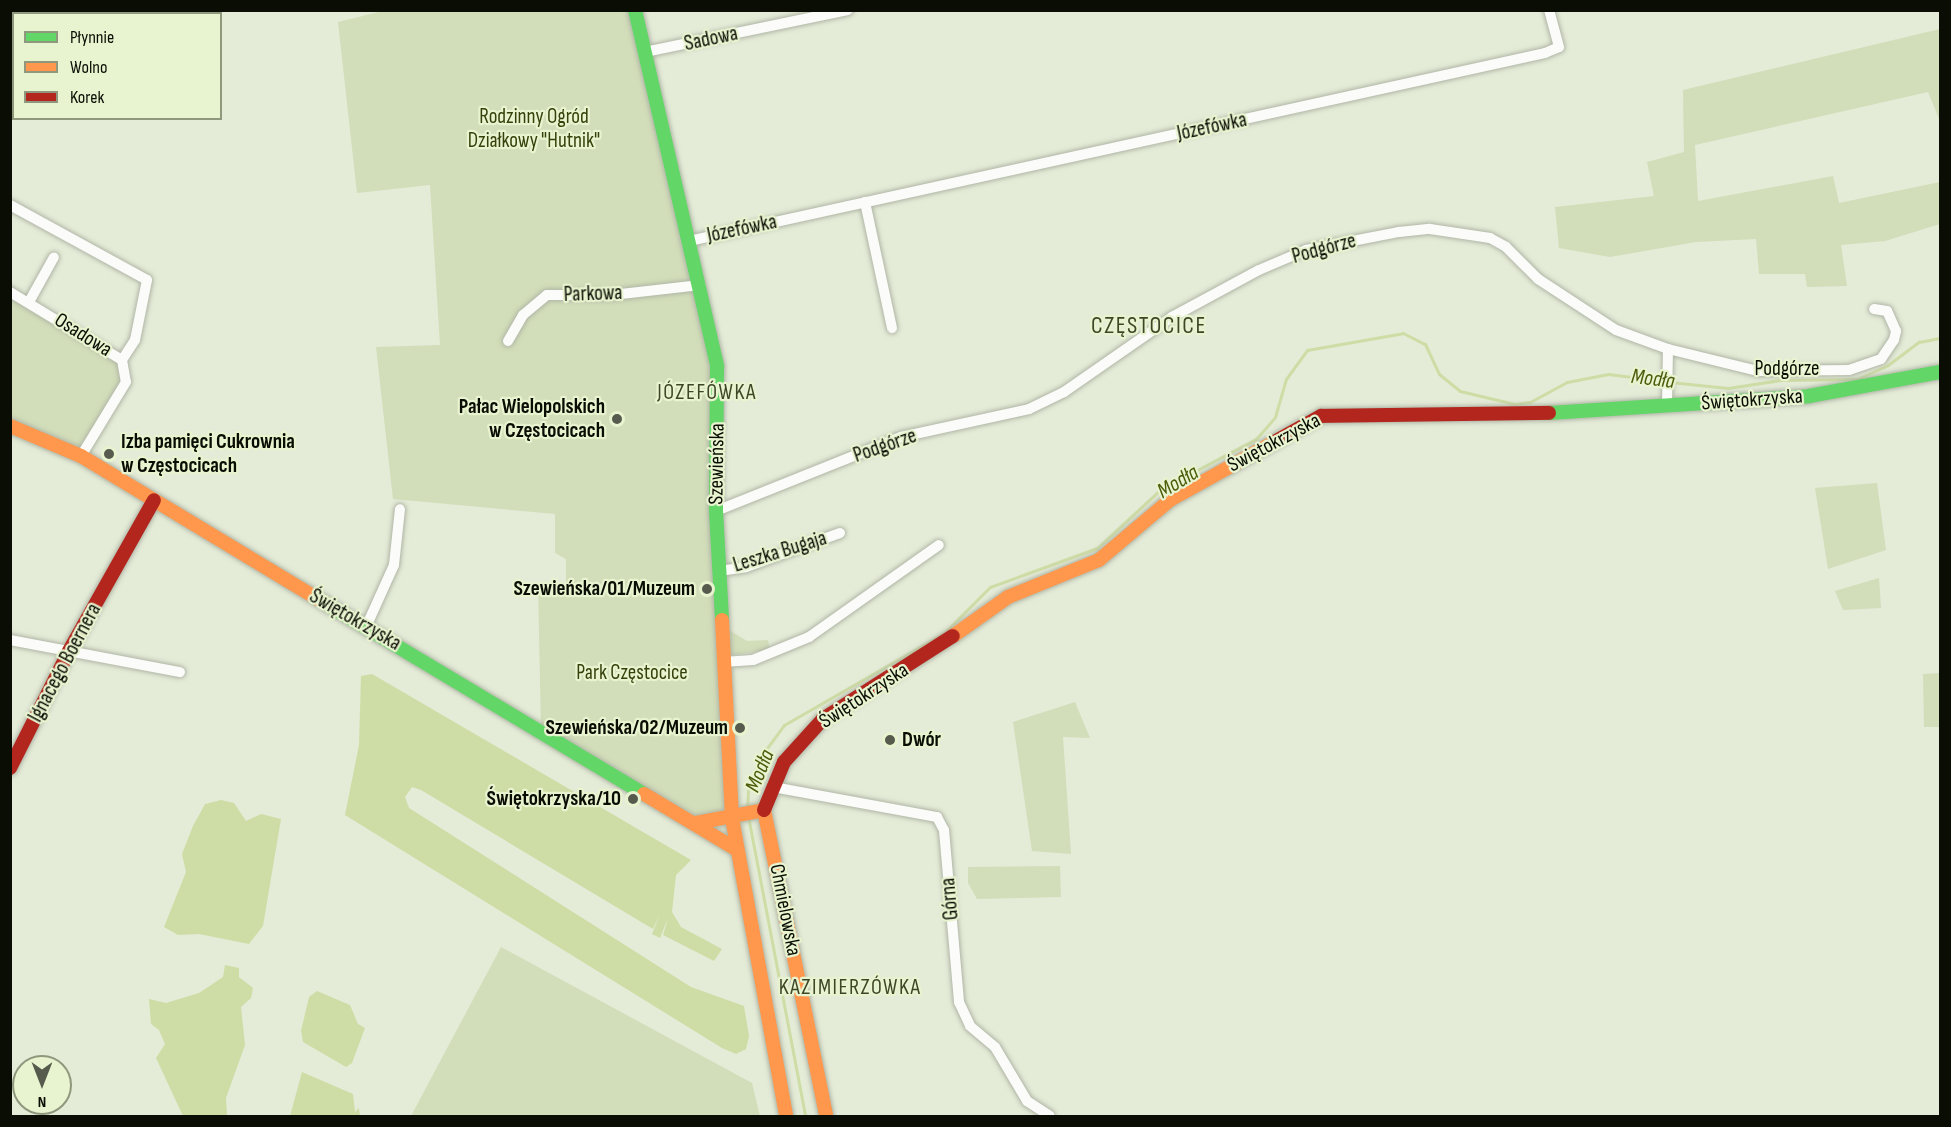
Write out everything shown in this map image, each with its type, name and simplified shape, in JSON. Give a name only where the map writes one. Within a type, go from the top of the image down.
[{"type":"street","name":"Szewieńska","points":[[635,10],[699,285],[717,377],[716,511],[723,662],[748,814]]},
{"type":"street","name":"Sadowa","points":[[645,52],[848,10]]},
{"type":"street","name":"Józefówka","points":[[689,241],[1418,82],[1559,47],[1550,10]]},
{"type":"street","points":[[865,202],[892,328]]},
{"type":"street","points":[[11,207],[147,280],[135,340],[122,360]]},
{"type":"street","name":"Podgórze","points":[[716,511],[901,437],[1029,409],[1064,392],[1172,317],[1259,270],[1306,250],[1399,231],[1430,229],[1490,238],[1506,247],[1538,279],[1599,322],[1668,350],[1758,371],[1864,367],[1881,358],[1894,340],[1887,311],[1874,309]]},
{"type":"street","points":[[29,302],[54,257]]},
{"type":"street","name":"Parkowa","points":[[508,341],[524,315],[547,295],[612,295],[699,285]]},
{"type":"street","name":"Osadowa","points":[[10,292],[122,360],[126,382],[81,456]]},
{"type":"street","points":[[1667,401],[1668,350]]},
{"type":"street","name":"Świętokrzyska","points":[[748,814],[773,787],[795,745],[823,719],[929,654],[1008,597],[1100,560],[1170,500],[1321,416],[1539,414],[1667,401],[1841,393],[1941,372]]},
{"type":"street","name":"Świętokrzyska","points":[[10,426],[81,456],[736,849]]},
{"type":"street","name":"Ignacego Boernera","points":[[10,768],[150,497]]},
{"type":"street","points":[[366,627],[394,565],[400,509]]},
{"type":"street","name":"Leszka Bugaja","points":[[719,571],[746,567],[840,533]]},
{"type":"street","points":[[723,662],[753,660],[809,637],[939,545]]},
{"type":"street","points":[[10,640],[180,672]]},
{"type":"street","name":"Górna","points":[[773,787],[937,817],[944,830],[959,1002],[970,1026],[995,1047],[1027,1101],[1050,1116]]},
{"type":"street","points":[[696,823],[748,814],[736,849],[786,1116]]},
{"type":"street","name":"Chmielowska","points":[[748,814],[826,1116]]},
{"type":"green space","points":[[387,10],[628,11],[690,282],[614,291],[544,293],[612,295],[700,285],[718,388],[716,511],[732,818],[696,823],[541,729],[538,584],[566,583],[566,559],[555,553],[555,514],[393,499],[376,347],[440,345],[430,185],[357,193],[338,22]]},
{"type":"green space","points":[[1940,29],[1940,121],[1928,92],[1695,145],[1698,201],[1833,176],[1839,203],[1940,182],[1940,224],[1885,241],[1841,245],[1847,286],[1807,287],[1805,274],[1759,274],[1756,239],[1696,242],[1610,257],[1559,248],[1555,207],[1654,196],[1647,162],[1684,152],[1683,90]]},
{"type":"green space","points":[[10,292],[114,353],[127,373],[81,456],[11,426]]},
{"type":"green space","points":[[1877,483],[1886,550],[1828,569],[1815,488]]},
{"type":"green space","points":[[1879,578],[1881,608],[1843,610],[1835,591]]},
{"type":"green space","points":[[729,630],[747,641],[768,640],[770,650],[730,655]]},
{"type":"green space","points":[[1940,673],[1940,727],[1924,727],[1923,674]]},
{"type":"green space","points":[[1075,702],[1090,738],[1063,737],[1071,854],[1032,851],[1013,722]]},
{"type":"green space","points":[[1060,866],[1061,897],[977,899],[968,883],[968,867]]},
{"type":"green space","points":[[501,947],[752,1083],[760,1116],[411,1116]]},
{"type":"shaded area","points":[[372,674],[691,860],[676,875],[672,912],[681,927],[722,949],[714,961],[663,935],[668,918],[660,938],[652,934],[660,914],[653,929],[421,790],[412,787],[405,797],[409,808],[691,987],[744,1006],[749,1036],[746,1049],[736,1054],[722,1048],[345,815],[359,745],[361,676]]},
{"type":"shaded area","points":[[221,800],[234,803],[246,821],[261,814],[281,819],[263,926],[249,944],[199,934],[178,935],[164,927],[186,872],[182,854],[193,826],[205,804]]},
{"type":"shaded area","points":[[225,965],[239,968],[239,977],[253,988],[251,998],[241,1007],[245,1045],[226,1098],[227,1116],[183,1116],[156,1058],[165,1044],[159,1030],[151,1024],[149,999],[166,1003],[199,993],[223,977]]},
{"type":"shaded area","points":[[317,991],[350,1005],[358,1024],[365,1028],[352,1063],[346,1067],[303,1042],[301,1031],[309,997]]},
{"type":"shaded area","points":[[302,1072],[353,1094],[355,1112],[359,1108],[360,1116],[290,1116]]},
{"type":"waterway","name":"Modła","points":[[747,810],[748,791],[759,759],[784,725],[944,633],[990,587],[1097,548],[1161,489],[1256,439],[1275,417],[1286,379],[1307,350],[1403,333],[1425,344],[1439,374],[1460,391],[1514,404],[1530,402],[1567,382],[1608,374],[1664,381]]},
{"type":"waterway","name":"Modła","points":[[1670,382],[1728,388],[1780,380],[1857,379],[1888,365],[1919,342],[1940,338]]},
{"type":"waterway","name":"Modła","points":[[748,816],[805,1116]]},
{"type":"traffic: fast","points":[[635,10],[717,366],[716,511],[722,620]]},
{"type":"traffic: fast","points":[[1549,413],[1809,396],[1940,372]]},
{"type":"traffic: fast","points":[[325,603],[644,794]]},
{"type":"traffic: slow","points":[[10,426],[81,456],[325,603]]},
{"type":"traffic: slow","points":[[953,636],[1008,597],[1099,560],[1170,500],[1274,442]]},
{"type":"traffic: slow","points":[[722,620],[732,818],[786,1116]]},
{"type":"traffic: slow","points":[[644,794],[736,849]]},
{"type":"traffic: slow","points":[[764,810],[826,1116]]},
{"type":"traffic: slow","points":[[696,823],[764,810]]},
{"type":"traffic: jam","points":[[1274,442],[1321,416],[1549,413]]},
{"type":"traffic: jam","points":[[10,768],[69,651],[154,500]]},
{"type":"traffic: jam","points":[[764,810],[784,762],[823,719],[953,636]]},
{"type":"place","name":"Pałac Wielopolskich w Częstocicach","points":[[617,419]]},
{"type":"place","name":"Izba pamięci Cukrownia w Częstocicach","points":[[109,454]]},
{"type":"place","name":"Szewieńska/01/Muzeum","points":[[707,589]]},
{"type":"place","name":"Szewieńska/02/Muzeum","points":[[740,728]]},
{"type":"place","name":"Dwór","points":[[890,740]]},
{"type":"place","name":"Świętokrzyska/10","points":[[633,799]]},
{"type":"district","name":"CZĘSTOCICE","points":[[1149,326]]},
{"type":"district","name":"JÓZEFÓWKA","points":[[707,393]]},
{"type":"district","name":"KAZIMIERZÓWKA","points":[[850,988]]},
{"type":"park label","name":"Rodzinny Ogród Działkowy \"Hutnik\"","points":[[534,129]]},
{"type":"park label","name":"Park Częstocice","points":[[632,673]]}]
